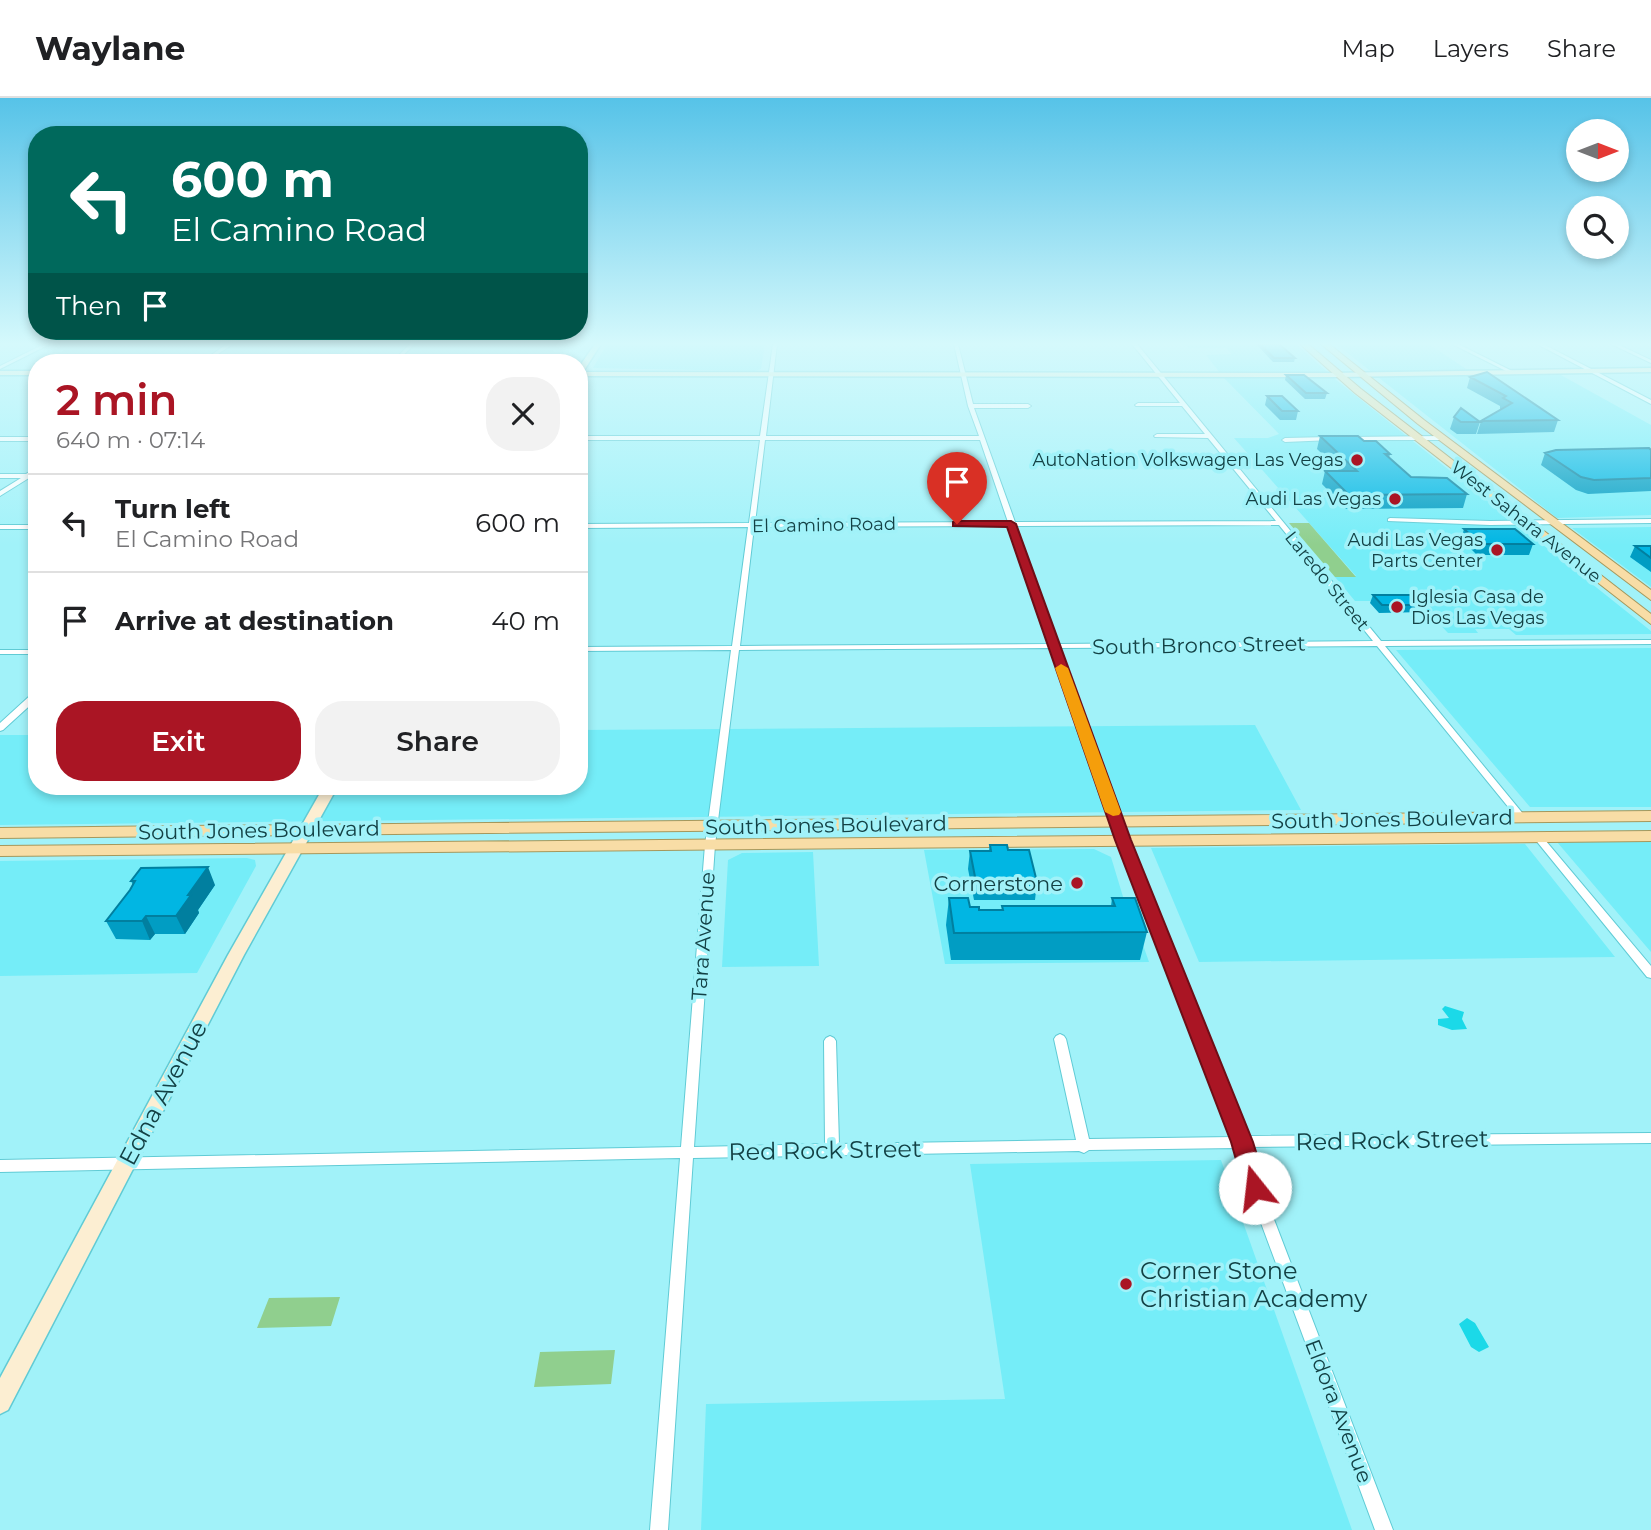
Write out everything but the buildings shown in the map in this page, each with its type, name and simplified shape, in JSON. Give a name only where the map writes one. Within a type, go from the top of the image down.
[{"type":"main road","name":"West Sahara Avenue","points":[[1384,411],[1648,616]]},
{"type":"main road","name":"West Sahara Avenue","points":[[1407,411],[1651,596]]},
{"type":"main road","name":"South Jones Boulevard","points":[[0,833],[1651,816]]},
{"type":"main road","points":[[1451,836],[1482,825],[1514,825],[1521,817]]},
{"type":"main road","name":"South Jones Boulevard","points":[[0,851],[1651,836]]},
{"type":"street","name":"Tara Avenue","points":[[659,1530],[710,845],[766,411]]},
{"type":"street","name":"Eldora Avenue","points":[[973,411],[1123,840],[1242,1142],[1255,1188],[1384,1530]]},
{"type":"street","name":"Laredo Street","points":[[1187,411],[1521,817]]},
{"type":"street","points":[[1157,436],[1208,436]]},
{"type":"street","points":[[588,438],[982,438]]},
{"type":"street","points":[[1285,440],[1442,438]]},
{"type":"street","points":[[0,439],[28,439]]},
{"type":"street","points":[[0,476],[27,476]]},
{"type":"street","points":[[0,494],[27,476]]},
{"type":"street","points":[[1390,520],[1412,523],[1651,521]]},
{"type":"street","name":"El Camino Road","points":[[588,526],[1279,523]]},
{"type":"street","points":[[0,527],[28,527]]},
{"type":"street","name":"South Bronco Street","points":[[588,649],[1651,642]]},
{"type":"street","points":[[0,652],[28,652]]},
{"type":"street","points":[[0,728],[28,702]]},
{"type":"street","name":"Edna Avenue","points":[[0,1402],[304,830],[325,795]]},
{"type":"street","points":[[1537,836],[1651,974]]},
{"type":"street","points":[[1060,1039],[1084,1147]]},
{"type":"street","points":[[830,1041],[832,1150]]},
{"type":"street","name":"Red Rock Street","points":[[0,1166],[1242,1142],[1651,1138]]},
{"type":"shaded area","points":[[1256,411],[1375,411],[1651,631],[1651,634],[1516,635],[1509,629],[1475,629],[1478,633],[1448,633],[1418,601],[1355,601],[1335,577],[1356,576],[1234,438],[1268,438],[1279,434]]},
{"type":"shaded area","points":[[1421,411],[1625,411],[1651,425],[1651,515],[1557,518]]},
{"type":"shaded area","points":[[1651,527],[1651,587],[1572,528]]},
{"type":"shaded area","points":[[1651,648],[1651,807],[1530,807],[1396,650]]},
{"type":"shaded area","points":[[1255,725],[1301,810],[0,825],[0,735],[28,735],[28,795],[588,795],[588,730]]},
{"type":"shaded area","points":[[1651,841],[1651,952],[1557,842]]},
{"type":"shaded area","points":[[1525,844],[1615,957],[1199,962],[1151,848]]},
{"type":"shaded area","points":[[1094,849],[1111,857],[1124,900],[1128,902],[1149,962],[945,964],[924,850]]},
{"type":"shaded area","points":[[813,852],[819,966],[722,967],[728,860],[742,853]]},
{"type":"shaded area","points":[[255,860],[256,866],[197,973],[0,976],[0,861]]},
{"type":"shaded area","points":[[1445,1006],[1464,1012],[1462,1019],[1467,1029],[1452,1030],[1438,1025],[1438,1019],[1449,1018],[1442,1009]]},
{"type":"shaded area","name":"Corner Stone Christian Academy","points":[[1221,1160],[1352,1530],[701,1530],[706,1404],[1005,1399],[970,1164]]},
{"type":"shaded area","points":[[1467,1318],[1475,1323],[1489,1347],[1479,1352],[1471,1347],[1459,1324]]},
{"type":"green space","points":[[1289,523],[1309,523],[1356,577],[1335,577]]},
{"type":"green space","points":[[340,1297],[331,1326],[257,1328],[269,1298]]},
{"type":"green space","points":[[615,1350],[611,1384],[534,1387],[540,1352]]},
{"type":"slow traffic","points":[[1061,668],[1113,812]]},
{"type":"place","name":"AutoNation Volkswagen Las Vegas","points":[[1357,460]]},
{"type":"place","name":"Audi Las Vegas","points":[[1395,499]]},
{"type":"place","name":"Audi Las Vegas Parts Center","points":[[1497,550]]},
{"type":"place","name":"Iglesia Casa de Dios Las Vegas","points":[[1397,607]]},
{"type":"place","name":"Cornerstone","points":[[1077,883]]},
{"type":"place","name":"Corner Stone Christian Academy","points":[[1126,1284]]},
{"type":"route","points":[[957,524],[1011,524],[1123,840],[1242,1142],[1255,1188]]}]
